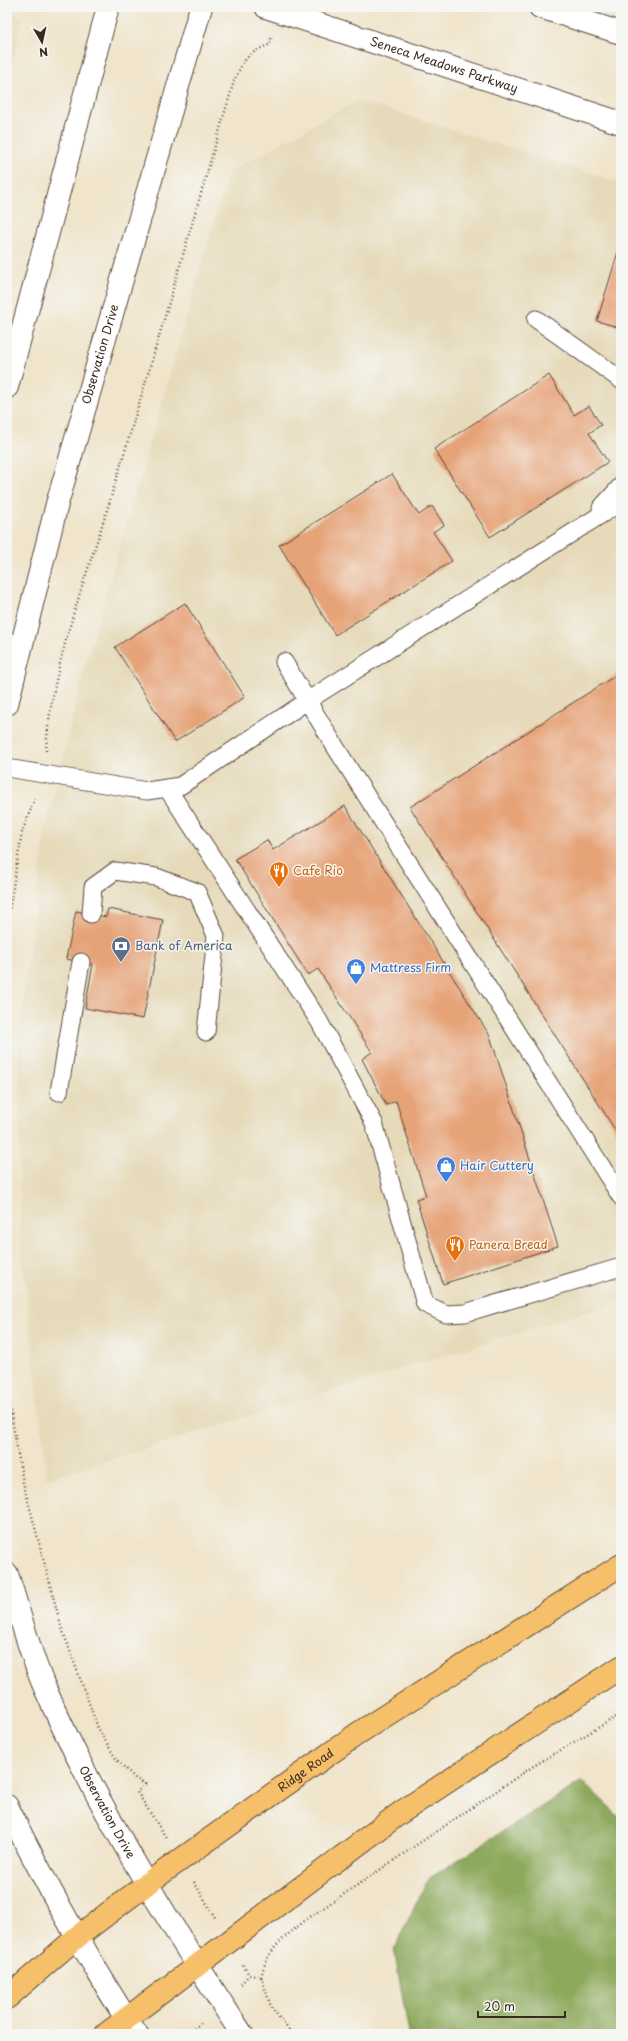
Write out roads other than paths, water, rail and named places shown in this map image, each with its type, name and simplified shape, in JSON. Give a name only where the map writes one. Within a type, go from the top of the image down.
[{"type":"highway","name":"Ridge Road","points":[[7,1998],[77,1937],[148,1883],[360,1732],[621,1564]]},
{"type":"highway","points":[[106,2034],[131,2026],[196,1965],[230,1942],[400,1813],[621,1668]]},
{"type":"street","points":[[7,387],[108,7]]},
{"type":"street","name":"Observation Drive","points":[[7,704],[57,504],[201,7]]},
{"type":"street","points":[[540,7],[621,33]]},
{"type":"street","name":"Seneca Meadows Parkway","points":[[270,8],[621,122]]},
{"type":"street","name":"Observation Drive","points":[[7,1574],[44,1685],[93,1787],[196,1965],[242,2034]]},
{"type":"street","points":[[7,1806],[32,1857],[77,1937],[131,2026]]},
{"type":"lane","points":[[536,319],[621,380]]},
{"type":"lane","points":[[585,524],[621,486]]},
{"type":"lane","points":[[7,768],[147,791],[180,786],[307,701],[615,505]]},
{"type":"lane","points":[[284,662],[307,701],[621,1197]]},
{"type":"lane","points":[[167,788],[319,1021],[374,1123],[424,1304],[446,1314],[465,1313],[621,1267]]},
{"type":"lane","points":[[91,914],[93,888],[115,871],[156,877],[197,892],[216,936],[206,1032]]},
{"type":"lane","points":[[59,1092],[81,962]]},
{"type":"place","name":"Cafe Rio","points":[[279,888]]},
{"type":"place","name":"Bank of America","points":[[121,963]]},
{"type":"place","name":"Mattress Firm","points":[[356,985]]},
{"type":"place","name":"Hair Cuttery","points":[[446,1183]]},
{"type":"place","name":"Panera Bread","points":[[455,1262]]}]
